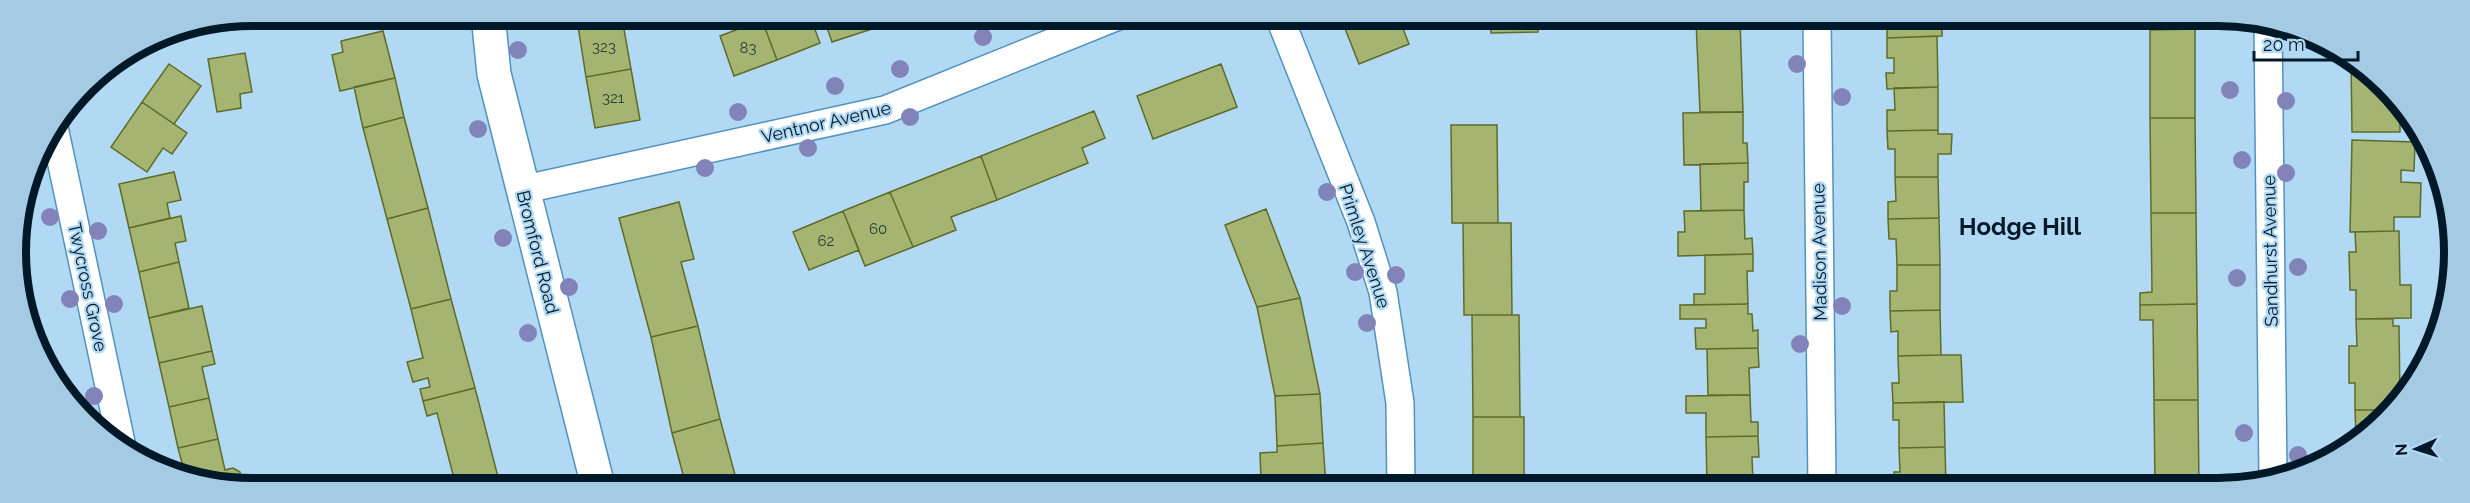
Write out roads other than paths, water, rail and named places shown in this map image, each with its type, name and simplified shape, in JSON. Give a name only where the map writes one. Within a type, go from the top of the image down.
[{"type":"street","name":"Bromford Road","points":[[489,26],[494,75],[521,190],[596,478]]},
{"type":"street","name":"Ventnor Avenue","points":[[521,190],[885,110],[1093,26]]},
{"type":"street","name":"Primley Avenue","points":[[1283,26],[1361,222],[1383,292],[1400,403],[1401,478]]},
{"type":"street","name":"Madison Avenue","points":[[1817,26],[1822,478]]},
{"type":"street","name":"Sandhurst Avenue","points":[[2268,31],[2273,471]]},
{"type":"street","name":"Twycross Grove","points":[[56,138],[119,435]]},
{"type":"district","name":"Hodge Hill","points":[[2020,226]]}]
